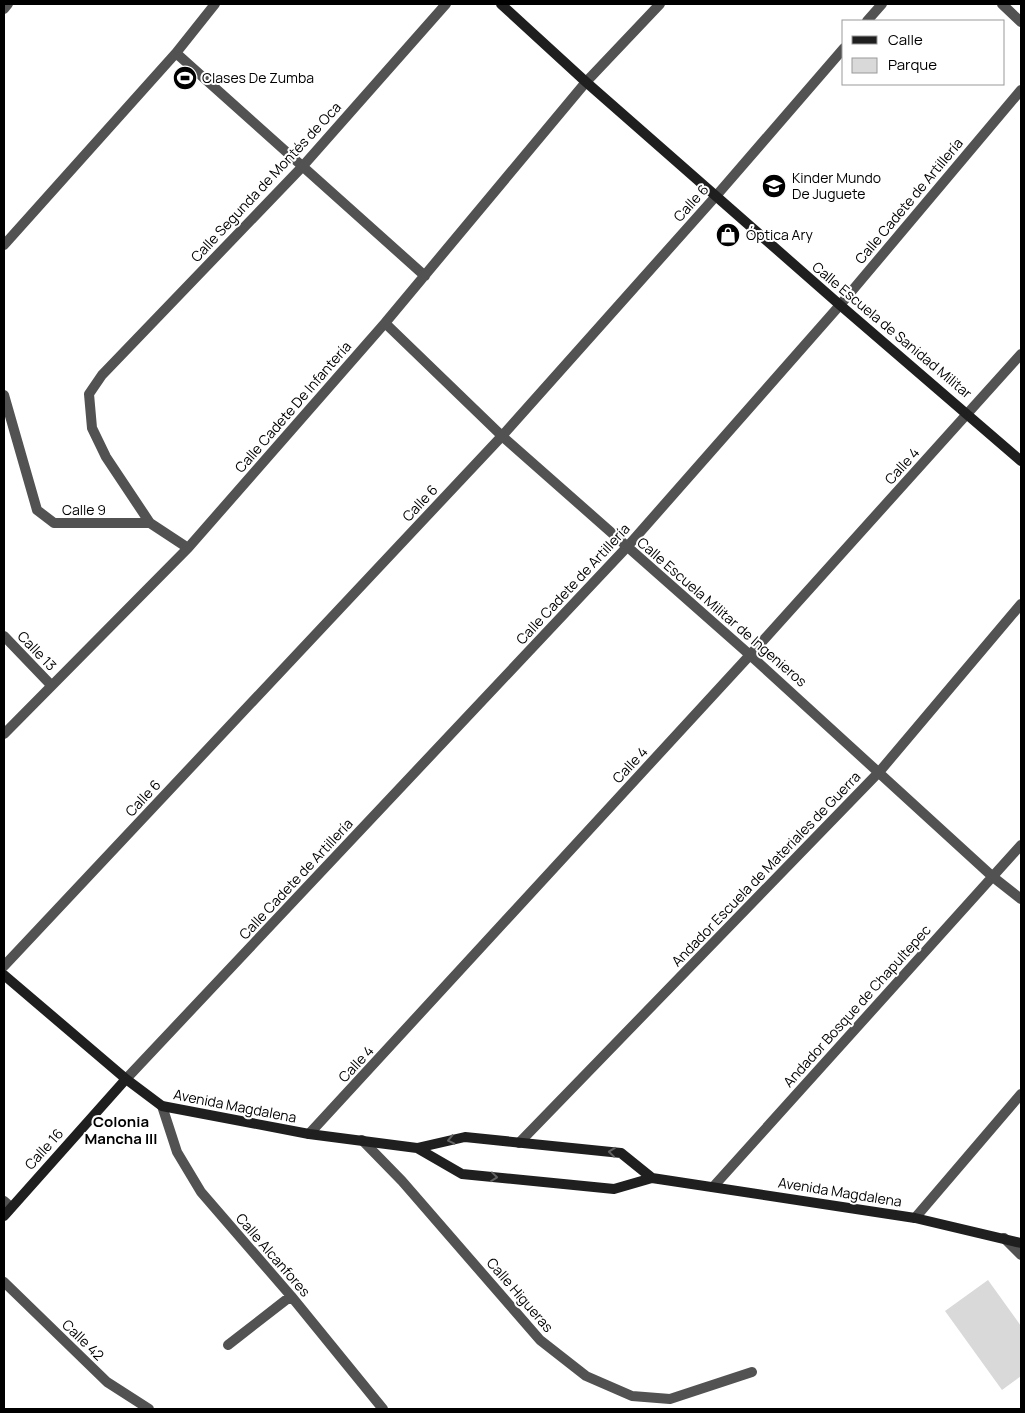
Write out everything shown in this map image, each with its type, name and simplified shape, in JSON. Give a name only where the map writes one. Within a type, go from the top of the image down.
[{"type":"main road","name":"Calle Escuela de Sanidad Militar","points":[[501,4],[586,82],[1021,461]]},
{"type":"main road","name":"Avenida Magdalena","points":[[4,975],[126,1079],[162,1106],[309,1134],[417,1148],[465,1137],[621,1153],[652,1178]]},
{"type":"main road","name":"Calle 16","points":[[4,1216],[8,1204],[126,1079]]},
{"type":"main road","name":"Avenida Magdalena","points":[[417,1148],[462,1174],[614,1189],[652,1178],[915,1218],[1021,1243]]},
{"type":"street","points":[[4,9],[8,4]]},
{"type":"street","points":[[4,245],[176,53],[215,4]]},
{"type":"street","name":"Calle Segunda de Montés de Oca","points":[[150,523],[106,457],[92,428],[89,394],[102,375],[302,167],[446,4]]},
{"type":"street","name":"Calle Cadete De Infantería","points":[[4,734],[188,548],[385,323],[586,82],[660,4]]},
{"type":"street","points":[[868,20],[882,4]]},
{"type":"street","points":[[1002,4],[1021,22]]},
{"type":"street","name":"Calle 6","points":[[4,966],[502,436],[716,196],[842,50]]},
{"type":"street","points":[[176,53],[425,276]]},
{"type":"street","name":"Calle Cadete de Artillería","points":[[126,1079],[627,547],[840,305],[1021,90]]},
{"type":"street","name":"Calle Escuela Militar de Ingenieros","points":[[385,323],[502,436],[880,771],[993,877],[1021,899]]},
{"type":"street","name":"Calle 4","points":[[309,1134],[750,655],[969,414],[1021,354]]},
{"type":"street","name":"Calle 9","points":[[4,395],[37,510],[54,523],[150,523]]},
{"type":"street","points":[[150,523],[188,548]]},
{"type":"street","name":"Andador Escuela de Materiales de Guerra","points":[[519,1143],[880,771],[1021,604]]},
{"type":"street","name":"Calle 13","points":[[4,636],[51,685]]},
{"type":"street","name":"Andador Bosque de Chapultepec","points":[[713,1186],[1021,845]]},
{"type":"street","points":[[915,1218],[1021,1094]]},
{"type":"street","name":"Calle Alcanfores","points":[[162,1106],[177,1152],[201,1192],[291,1296],[383,1409]]},
{"type":"street","name":"Calle Higueras","points":[[362,1140],[402,1181],[540,1340],[586,1376],[632,1396],[670,1399],[752,1372]]},
{"type":"street","points":[[1004,1238],[1021,1255]]},
{"type":"street","name":"Calle 42","points":[[4,1282],[107,1382],[149,1409]]},
{"type":"street","points":[[228,1345],[291,1296]]},
{"type":"green space","points":[[988,1280],[1021,1326],[1021,1376],[1002,1390],[945,1311]]},
{"type":"place","name":"Clases De Zumba","points":[[185,78]]},
{"type":"place","name":"Kinder Mundo De Juguete","points":[[774,186]]},
{"type":"place","name":"Óptica Ary","points":[[728,235]]},
{"type":"district","name":"Colonia Mancha III","points":[[121,1130]]}]
